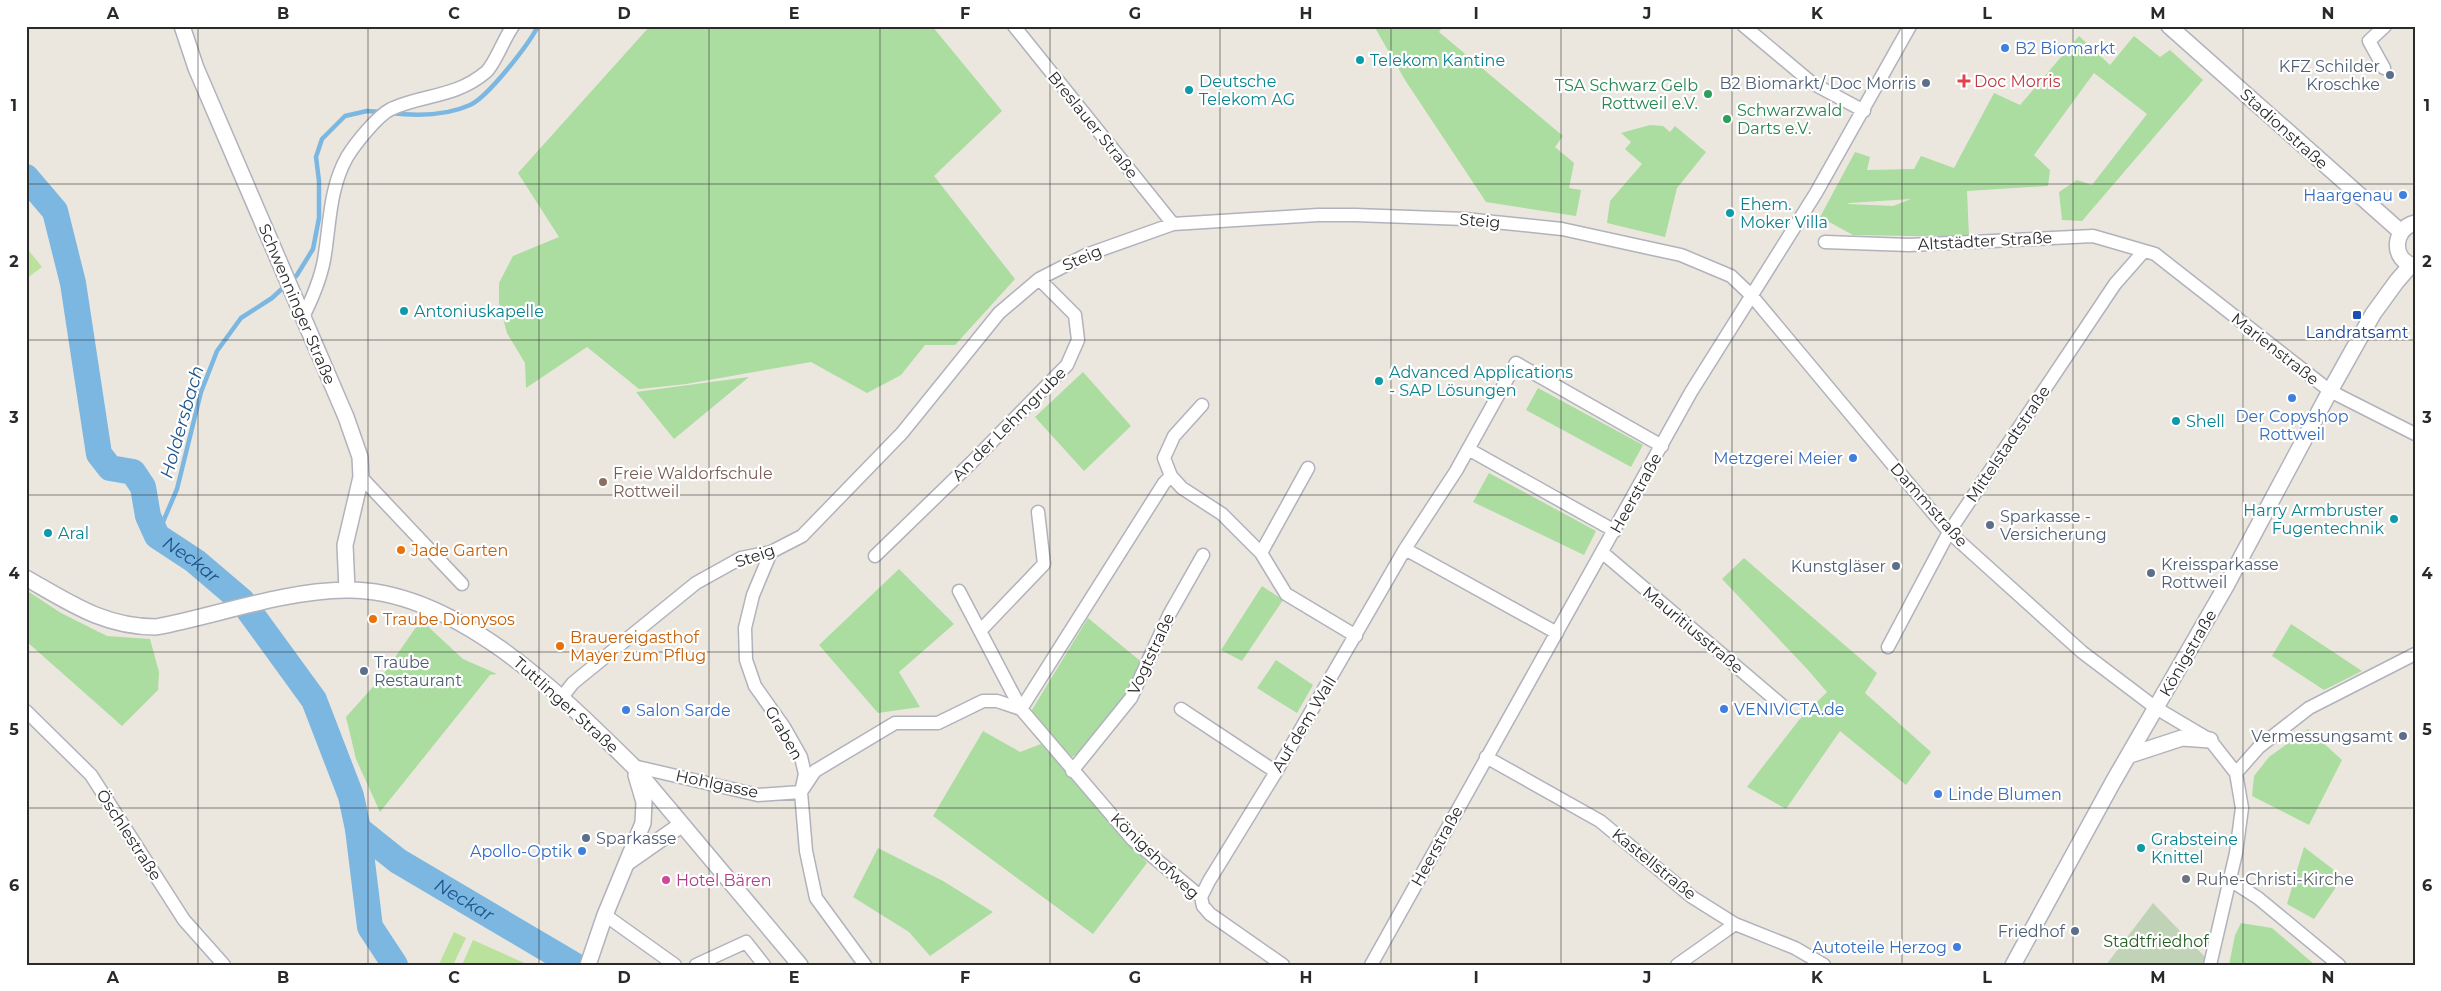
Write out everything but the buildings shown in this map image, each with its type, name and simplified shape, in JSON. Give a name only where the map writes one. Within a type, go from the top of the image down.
[{"type":"street","name":"Schwenninger Straße","points":[[182,26],[196,68],[346,417],[360,457],[361,477],[345,545],[347,590]]},
{"type":"street","points":[[303,317],[315,291],[323,261],[335,184],[348,156],[375,122],[388,110],[453,92],[487,71],[513,26]]},
{"type":"street","name":"Breslauer Straße","points":[[1014,26],[1173,224]]},
{"type":"street","points":[[1744,26],[1812,83],[1864,111]]},
{"type":"street","name":"Heerstraße","points":[[1371,965],[1486,757],[1603,553],[1691,392],[1807,208],[1864,111],[1910,26]]},
{"type":"street","name":"Stadionstraße","points":[[2169,26],[2401,232]]},
{"type":"street","points":[[2384,68],[2369,42],[2385,26]]},
{"type":"street","name":"Steig","points":[[562,697],[573,683],[588,670],[696,583],[741,558],[771,552],[802,536],[902,433],[999,313],[1039,279],[1086,255],[1173,224],[1318,215],[1355,215],[1465,219],[1562,229],[1681,255],[1731,276],[1752,296]]},
{"type":"street","points":[[2401,232],[2415,223]]},
{"type":"street","name":"Königstraße","points":[[2013,965],[2113,782],[2226,586],[2373,314],[2397,281],[2413,266],[2405,262],[2398,251],[2397,244],[2401,232]]},
{"type":"street","name":"Altstädter Straße","points":[[1825,242],[1909,245],[2093,236],[2144,251]]},
{"type":"street","name":"Marienstraße","points":[[2144,251],[2156,254],[2330,392],[2415,434]]},
{"type":"street","name":"Mittelstadtstraße","points":[[1888,647],[1949,532],[2115,284],[2144,251]]},
{"type":"street","name":"An der Lehmgrube","points":[[875,556],[1068,365],[1078,340],[1075,315],[1039,279]]},
{"type":"street","name":"Dammstraße","points":[[1752,296],[1949,532],[2082,652],[2156,708],[2210,740]]},
{"type":"street","name":"Auf dem Wall","points":[[1201,897],[1356,636],[1405,549],[1468,449],[1516,363],[1662,446]]},
{"type":"street","points":[[1202,405],[1174,436],[1164,458],[1171,476],[1182,488],[1222,514],[1261,553],[1286,594],[1356,636]]},
{"type":"street","points":[[1468,449],[1615,531]]},
{"type":"street","points":[[1261,553],[1308,468]]},
{"type":"street","points":[[801,792],[815,771],[895,723],[938,723],[983,702],[997,701],[1021,709],[1164,483],[1171,476]]},
{"type":"street","points":[[361,477],[462,584]]},
{"type":"street","points":[[980,631],[1044,564],[1038,512]]},
{"type":"street","points":[[1405,549],[1557,633]]},
{"type":"street","name":"Graben","points":[[771,552],[753,595],[745,628],[746,660],[755,686],[784,727],[801,757],[804,774],[801,792],[806,851],[816,898],[865,965]]},
{"type":"street","name":"Mauritiusstraße","points":[[1603,553],[1784,707]]},
{"type":"street","name":"Vogtstraße","points":[[1072,771],[1132,698],[1169,615],[1202,554]]},
{"type":"street","name":"Tuttlinger Straße","points":[[26,578],[73,605],[109,622],[136,627],[168,624],[297,595],[347,590],[384,594],[434,610],[488,639],[562,697],[633,766],[680,825],[756,911],[800,965]]},
{"type":"street","name":"Königshofweg","points":[[959,591],[1021,709],[1072,771],[1133,840],[1201,897],[1204,906],[1210,914],[1283,965]]},
{"type":"street","points":[[2236,773],[2259,747],[2309,708],[2415,654]]},
{"type":"street","points":[[1181,709],[1276,772]]},
{"type":"street","name":"Öschlestraße","points":[[26,711],[91,775],[184,920],[224,965]]},
{"type":"street","points":[[2130,755],[2182,738],[2210,740],[2236,773],[2242,808],[2230,880],[2210,965]]},
{"type":"street","name":"Kastellstraße","points":[[1486,757],[1600,821],[1692,897],[1735,924],[1796,948],[1824,965]]},
{"type":"street","points":[[588,965],[605,915],[643,823],[644,802],[633,766]]},
{"type":"street","name":"Hohlgasse","points":[[633,766],[758,795],[801,792]]},
{"type":"street","points":[[627,863],[680,825]]},
{"type":"street","points":[[2230,880],[2258,898],[2339,965]]},
{"type":"street","points":[[605,915],[675,965]]},
{"type":"street","points":[[1677,965],[1735,924]]},
{"type":"street","points":[[696,965],[746,942],[764,965]]},
{"type":"green space","points":[[650,26],[932,26],[1002,111],[934,176],[1015,279],[955,345],[925,345],[901,375],[867,393],[811,362],[686,384],[639,389],[587,347],[526,388],[525,363],[507,333],[499,303],[499,283],[513,256],[559,237],[518,173]]},
{"type":"green space","points":[[1374,26],[1443,26],[1439,32],[1563,136],[1555,147],[1574,163],[1569,188],[1581,190],[1576,216],[1486,202],[1405,80]]},
{"type":"green space","points":[[2079,36],[2110,65],[2134,36],[2160,57],[2170,50],[2203,80],[2082,221],[2062,220],[2059,192],[2077,180],[2092,185],[2147,114],[2094,73],[2034,155],[2050,170],[2048,186],[1967,191],[1969,237],[1853,235],[1820,217],[1855,152],[1870,157],[1867,170],[1914,169],[1921,156],[1954,168],[1994,93],[2020,105]],"holes":[[[1911,199],[1893,206],[1848,204]]]},
{"type":"green space","points":[[1650,125],[1663,126],[1670,132],[1675,126],[1706,152],[1677,188],[1665,237],[1607,223],[1610,201],[1642,164],[1625,149],[1631,142],[1621,133]]},
{"type":"green space","points":[[26,247],[42,267],[26,279]]},
{"type":"green space","points":[[1083,372],[1131,426],[1084,471],[1035,417]]},
{"type":"green space","points":[[749,377],[674,439],[636,392]]},
{"type":"green space","points":[[1538,388],[1643,445],[1631,467],[1526,410]]},
{"type":"green space","points":[[1489,473],[1596,531],[1584,555],[1473,502]]},
{"type":"green space","points":[[1744,558],[1877,673],[1865,693],[1931,752],[1906,785],[1840,731],[1786,809],[1747,787],[1799,720],[1827,692],[1722,579]]},
{"type":"green space","points":[[899,569],[954,624],[899,672],[920,707],[878,713],[819,645]]},
{"type":"green space","points":[[1262,586],[1283,600],[1242,661],[1221,650]]},
{"type":"green space","points":[[26,590],[61,613],[107,636],[150,639],[159,672],[158,690],[122,726],[26,641]]},
{"type":"green space","points":[[1088,618],[1144,664],[1127,694],[1082,751],[1072,757],[1030,713]]},
{"type":"green space","points":[[421,620],[463,659],[497,674],[490,675],[380,812],[356,759],[346,717],[380,679]]},
{"type":"green space","points":[[2291,624],[2362,671],[2324,690],[2272,656]]},
{"type":"green space","points":[[1276,660],[1313,685],[1297,713],[1257,688]]},
{"type":"green space","points":[[2308,729],[2342,760],[2309,825],[2252,796],[2254,776],[2269,757]]},
{"type":"green space","points":[[983,731],[1020,752],[1041,744],[1147,863],[1093,934],[933,816]]},
{"type":"green space","points":[[2304,847],[2343,877],[2314,919],[2287,904]]},
{"type":"green space","points":[[878,848],[943,881],[993,912],[930,956],[909,932],[853,897]]},
{"type":"green space","name":"Stadtfriedhof","points":[[2153,903],[2205,957],[2204,965],[2106,965]]},
{"type":"green space","points":[[2241,923],[2272,928],[2315,965],[2229,965],[2235,935]]},
{"type":"green space","points":[[454,932],[466,938],[453,965],[439,964]]},
{"type":"green space","points":[[473,940],[529,965],[462,965]]},
{"type":"waterway","name":"Holdersbach","points":[[390,113],[410,115],[431,114],[461,109],[470,105],[478,100],[497,81],[526,45],[538,26]]},
{"type":"waterway","name":"Holdersbach","points":[[157,536],[177,489],[201,392],[217,351],[241,318],[272,298],[297,275],[313,249],[319,218],[319,181],[316,157],[322,139],[345,116],[367,111],[382,112]]},
{"type":"waterway","name":"Neckar","points":[[26,177],[55,211],[73,283],[99,454],[110,468],[133,472],[143,487],[148,516],[157,536],[195,561],[242,601],[314,700],[351,796],[358,829],[370,927],[395,965]]},
{"type":"waterway","name":"Neckar","points":[[358,829],[398,861],[574,965]]},
{"type":"place","name":"B2 Biomarkt","points":[[2005,48]]},
{"type":"place","name":"Telekom Kantine","points":[[1360,60]]},
{"type":"place","name":"KFZ Schilder Kroschke","points":[[2390,75]]},
{"type":"place","name":"Doc Morris","points":[[1964,81]]},
{"type":"place","name":"B2 Biomarkt/ Doc Morris","points":[[1926,83]]},
{"type":"place","name":"Deutsche Telekom AG","points":[[1189,90]]},
{"type":"place","name":"TSA Schwarz Gelb Rottweil e.V.","points":[[1708,94]]},
{"type":"place","name":"Schwarzwald Darts e.V.","points":[[1727,119]]},
{"type":"place","name":"Haargenau","points":[[2403,195]]},
{"type":"place","name":"Ehem. Moker Villa","points":[[1730,213]]},
{"type":"place","name":"Antoniuskapelle","points":[[404,311]]},
{"type":"place","name":"Landratsamt","points":[[2357,315]]},
{"type":"place","name":"Advanced Applications - SAP Lösungen","points":[[1379,381]]},
{"type":"place","name":"Der Copyshop Rottweil","points":[[2292,398]]},
{"type":"place","name":"Shell","points":[[2176,421]]},
{"type":"place","name":"Metzgerei Meier","points":[[1853,458]]},
{"type":"place","name":"Freie Waldorfschule Rottweil","points":[[603,482]]},
{"type":"place","name":"Harry Armbruster Fugentechnik","points":[[2394,519]]},
{"type":"place","name":"Sparkasse - Versicherung","points":[[1990,525]]},
{"type":"place","name":"Aral","points":[[48,533]]},
{"type":"place","name":"Jade Garten","points":[[401,550]]},
{"type":"place","name":"Kunstgläser","points":[[1896,566]]},
{"type":"place","name":"Kreissparkasse Rottweil","points":[[2151,573]]},
{"type":"place","name":"Traube Dionysos","points":[[373,619]]},
{"type":"place","name":"Brauereigasthof Mayer zum Pflug","points":[[560,646]]},
{"type":"place","name":"Traube Restaurant","points":[[364,671]]},
{"type":"place","name":"VENIVICTA.de","points":[[1724,709]]},
{"type":"place","name":"Salon Sarde","points":[[626,710]]},
{"type":"place","name":"Vermessungsamt","points":[[2403,736]]},
{"type":"place","name":"Linde Blumen","points":[[1938,794]]},
{"type":"place","name":"Sparkasse","points":[[586,838]]},
{"type":"place","name":"Grabsteine Knittel","points":[[2141,848]]},
{"type":"place","name":"Apollo-Optik","points":[[582,851]]},
{"type":"place","name":"Ruhe-Christi-Kirche","points":[[2186,879]]},
{"type":"place","name":"Hotel Bären","points":[[666,880]]},
{"type":"place","name":"Friedhof","points":[[2075,931]]},
{"type":"place","name":"Autoteile Herzog","points":[[1957,947]]}]
